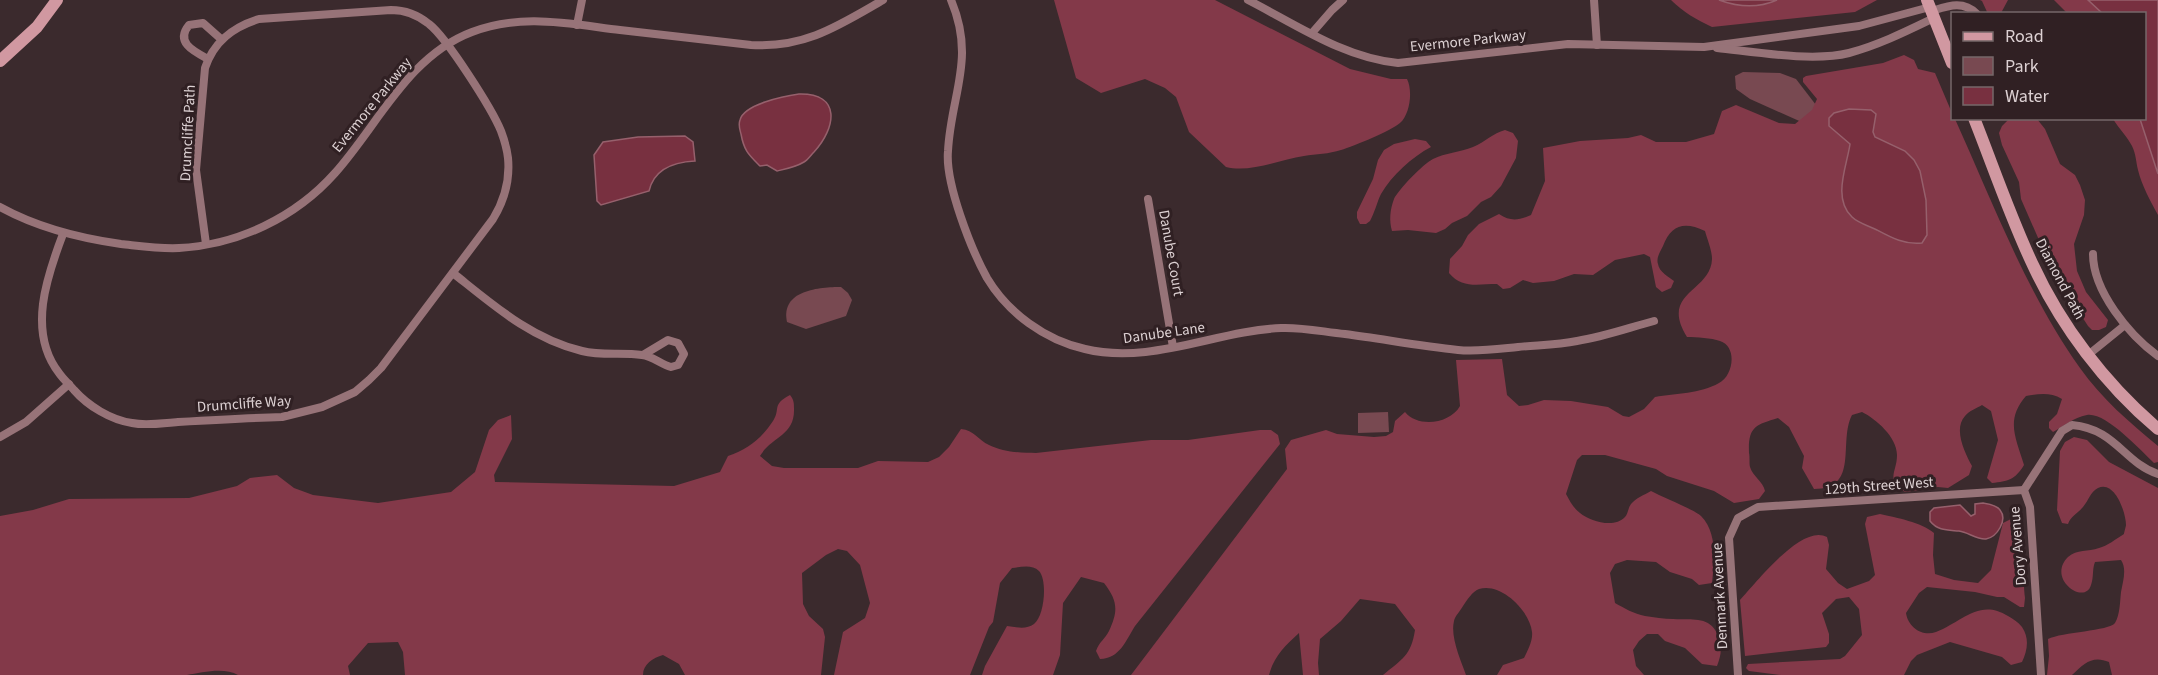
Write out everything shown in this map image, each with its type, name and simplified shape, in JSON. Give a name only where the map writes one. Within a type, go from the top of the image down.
[{"type":"street","points":[[0,61],[37,27],[57,0]]},
{"type":"street","points":[[578,25],[582,0]]},
{"type":"street","name":"Evermore Parkway","points":[[0,207],[63,234],[100,241],[153,248],[180,248],[206,244],[268,225],[304,202],[336,172],[416,70],[447,44],[477,30],[508,22],[534,20],[751,45],[783,45],[825,33],[883,0]]},
{"type":"street","name":"Danube Lane","points":[[951,0],[959,22],[963,57],[948,144],[949,174],[959,208],[987,278],[1003,299],[1022,318],[1044,333],[1069,345],[1122,354],[1280,328],[1308,329],[1460,350],[1489,350],[1575,342],[1654,321]]},
{"type":"street","name":"Evermore Parkway","points":[[1248,0],[1359,55],[1398,63],[1568,44],[1704,47],[1827,56],[1848,53],[1886,40],[1931,9]]},
{"type":"street","points":[[1312,33],[1343,0]]},
{"type":"street","points":[[1594,0],[1598,45]]},
{"type":"street","points":[[1951,58],[1931,9],[1960,4],[1975,12]]},
{"type":"street","name":"Evermore Parkway","points":[[1704,47],[1859,26],[1931,9]]},
{"type":"street","name":"Drumcliffe Path","points":[[206,244],[198,197],[196,160],[205,68],[221,39],[238,26],[259,19],[399,10],[422,18],[447,44]]},
{"type":"street","points":[[208,59],[187,46],[183,38],[184,31],[189,25],[203,23],[221,39]]},
{"type":"street","name":"Drumcliffe Way","points":[[63,234],[46,284],[42,320],[52,361],[58,372],[80,397],[106,414],[132,423],[282,417],[313,410],[355,392],[381,368],[501,207],[507,182],[508,159],[500,130],[492,113],[447,44]]},
{"type":"street","name":"Diamond Path","points":[[1975,120],[2032,263],[2061,317],[2097,368],[2139,413],[2158,429]]},
{"type":"street","name":"Danube Court","points":[[1148,199],[1173,347]]},
{"type":"street","points":[[2093,254],[2093,267],[2097,280],[2125,325],[2138,341],[2158,356]]},
{"type":"street","points":[[453,273],[518,324],[580,351],[597,354],[643,355],[671,367],[678,365],[684,354],[678,343],[668,340],[643,355]]},
{"type":"street","points":[[2088,355],[2125,325]]},
{"type":"street","points":[[0,437],[26,422],[69,384]]},
{"type":"street","name":"Dory Avenue","points":[[2041,675],[2030,507],[2024,490],[2062,431],[2072,425],[2096,430],[2148,470],[2158,474]]},
{"type":"street","name":"129th Street West","points":[[1738,518],[1758,507],[2024,490]]},
{"type":"street","name":"Denmark Avenue","points":[[1738,518],[1730,538],[1738,675]]},
{"type":"green space","points":[[1743,72],[1780,73],[1796,79],[1816,105],[1815,128],[1750,99],[1736,89],[1735,76]]},
{"type":"green space","points":[[841,287],[852,300],[846,316],[806,329],[787,322],[786,311],[795,297],[813,290]]},
{"type":"green space","points":[[1388,412],[1389,432],[1358,433],[1358,413]]},
{"type":"shaded area","points":[[1054,0],[1215,0],[1350,69],[1391,79],[1407,79],[1410,102],[1400,123],[1372,138],[1341,150],[1255,167],[1226,167],[1189,132],[1176,97],[1165,88],[1145,79],[1101,93],[1076,78]]},
{"type":"shaded area","points":[[1671,0],[1877,0],[1855,12],[1712,27],[1690,15]]},
{"type":"shaded area","points":[[1980,0],[2008,0],[2002,12],[1987,12]]},
{"type":"shaded area","points":[[2054,0],[2088,0],[2101,12],[2066,12]]},
{"type":"shaded area","points":[[1904,55],[1914,60],[1918,69],[1935,73],[1951,111],[1951,120],[1955,120],[2011,246],[2043,309],[2080,368],[2097,390],[2158,446],[2158,462],[2154,463],[2113,425],[2095,416],[2087,415],[2077,418],[2053,432],[2049,428],[2049,422],[2057,414],[2062,399],[2044,394],[2026,396],[2016,413],[2014,429],[2024,465],[2014,477],[1992,483],[1987,478],[1998,440],[1991,411],[1982,405],[1967,414],[1960,427],[1961,441],[1972,466],[1969,475],[1948,488],[1938,487],[1905,492],[1899,487],[1894,479],[1897,455],[1894,442],[1879,424],[1862,412],[1852,415],[1848,426],[1843,473],[1828,487],[1814,489],[1802,468],[1804,456],[1789,427],[1778,418],[1758,425],[1754,428],[1750,438],[1750,465],[1765,491],[1759,499],[1734,503],[1714,491],[1667,476],[1656,469],[1605,455],[1582,455],[1577,460],[1566,494],[1575,509],[1584,516],[1596,521],[1615,523],[1626,516],[1633,502],[1651,491],[1698,513],[1706,523],[1714,548],[1712,583],[1699,585],[1692,579],[1670,572],[1656,562],[1627,560],[1615,564],[1610,573],[1615,603],[1626,609],[1645,616],[1701,620],[1712,626],[1721,646],[1717,666],[1702,664],[1685,648],[1665,641],[1658,634],[1647,634],[1633,650],[1636,666],[1644,675],[1497,675],[1503,665],[1524,658],[1531,642],[1532,632],[1526,615],[1513,600],[1505,594],[1488,588],[1479,589],[1472,594],[1454,621],[1455,641],[1466,675],[1383,675],[1408,651],[1415,630],[1395,604],[1360,599],[1341,621],[1320,639],[1319,675],[1303,675],[1299,633],[1277,657],[1269,675],[1131,675],[1287,469],[1285,449],[1291,440],[1326,430],[1337,434],[1386,436],[1393,432],[1395,421],[1405,412],[1425,422],[1434,422],[1449,417],[1460,406],[1456,360],[1502,359],[1507,395],[1519,406],[1544,400],[1571,401],[1608,407],[1629,417],[1644,409],[1655,397],[1712,387],[1728,374],[1732,362],[1726,344],[1712,339],[1687,337],[1680,322],[1679,310],[1682,301],[1704,279],[1712,259],[1705,231],[1697,228],[1679,227],[1674,229],[1666,239],[1658,262],[1662,272],[1674,281],[1671,288],[1662,292],[1656,287],[1650,257],[1644,254],[1615,260],[1593,275],[1574,274],[1554,281],[1533,283],[1523,280],[1510,288],[1503,289],[1497,284],[1465,284],[1449,273],[1450,259],[1479,224],[1499,214],[1515,219],[1531,215],[1545,181],[1543,148],[1580,141],[1641,135],[1656,142],[1686,142],[1714,134],[1722,111],[1736,105],[1779,123],[1795,124],[1812,110],[1817,99],[1803,82],[1803,78],[1883,63]]},
{"type":"shaded area","points":[[2008,120],[2038,120],[2045,129],[2060,164],[2075,175],[2085,200],[2084,215],[2074,244],[2077,271],[2086,292],[2108,320],[2106,327],[2092,330],[2088,326],[2053,272],[2021,199],[2019,182],[2002,145],[1999,133]]},
{"type":"shaded area","points":[[2114,120],[2140,120],[2158,174],[2158,215],[2142,182],[2128,139]]},
{"type":"shaded area","points":[[1505,130],[1513,133],[1518,141],[1516,158],[1501,186],[1491,197],[1481,202],[1467,216],[1436,233],[1392,231],[1390,215],[1394,199],[1423,166],[1438,157],[1473,147]]},
{"type":"shaded area","points":[[1415,139],[1426,141],[1431,147],[1397,173],[1381,194],[1370,221],[1360,224],[1357,212],[1384,150],[1394,144]]},
{"type":"shaded area","points":[[790,395],[794,407],[791,425],[760,456],[772,466],[858,468],[878,461],[928,462],[939,457],[949,447],[961,429],[969,431],[994,447],[1024,453],[1151,440],[1188,440],[1260,430],[1271,430],[1278,435],[1280,444],[1135,626],[1121,648],[1107,658],[1100,659],[1096,651],[1112,624],[1115,611],[1114,600],[1104,583],[1081,577],[1063,603],[1060,655],[1053,675],[982,675],[1007,626],[1021,628],[1031,626],[1040,614],[1044,599],[1042,576],[1033,567],[1026,566],[1012,568],[1000,583],[993,622],[970,675],[834,675],[843,632],[865,618],[870,603],[860,565],[847,551],[838,549],[802,573],[803,604],[809,616],[823,629],[825,637],[821,675],[685,675],[679,664],[663,655],[649,662],[643,675],[405,675],[403,652],[398,642],[368,643],[348,666],[350,675],[238,675],[220,671],[187,675],[0,675],[0,516],[33,510],[69,499],[189,498],[237,486],[250,478],[277,475],[294,488],[313,495],[378,503],[451,492],[475,472],[489,430],[498,420],[511,415],[512,439],[494,475],[495,482],[674,486],[720,472],[728,456],[748,447],[764,433],[775,417],[778,404]]},
{"type":"shaded area","points":[[2074,437],[2087,440],[2109,462],[2158,488],[2158,675],[2112,675],[2109,662],[2098,659],[2085,664],[2072,675],[2047,675],[2048,639],[2104,628],[2115,623],[2119,612],[2124,575],[2121,560],[2095,562],[2091,585],[2087,591],[2082,593],[2069,587],[2061,574],[2062,565],[2068,557],[2108,544],[2124,534],[2126,525],[2118,499],[2110,489],[2104,487],[2093,492],[2068,524],[2062,523],[2057,510],[2060,451],[2065,442]]},
{"type":"shaded area","points":[[1880,514],[1916,523],[1934,533],[1935,574],[1954,580],[1978,583],[1991,570],[2003,523],[2011,519],[2015,525],[2020,545],[2024,607],[2004,597],[1927,587],[1919,593],[1906,613],[1916,630],[1931,633],[1971,613],[1998,611],[2015,621],[2025,631],[2027,645],[2022,662],[2011,665],[2002,657],[1950,642],[1917,655],[1904,675],[1781,675],[1749,671],[1746,668],[1748,664],[1840,659],[1845,656],[1862,635],[1859,609],[1849,597],[1836,599],[1822,613],[1829,634],[1829,643],[1826,647],[1745,656],[1740,600],[1793,546],[1817,535],[1827,537],[1829,545],[1826,569],[1838,583],[1847,589],[1869,581],[1875,575],[1865,524],[1867,517]]},
{"type":"water","points":[[1719,0],[1777,0],[1748,6]]},
{"type":"water","points":[[2088,0],[2158,0],[2158,174],[2140,120],[2146,120],[2146,12],[2101,12]]},
{"type":"water","points":[[799,94],[813,95],[823,99],[831,114],[827,133],[814,152],[801,164],[777,171],[767,165],[760,166],[745,149],[742,140],[739,124],[743,114],[757,105]]},
{"type":"water","points":[[1849,109],[1871,110],[1876,114],[1873,132],[1875,137],[1905,151],[1920,171],[1926,200],[1927,235],[1922,243],[1904,242],[1893,238],[1857,221],[1846,209],[1842,182],[1850,144],[1829,126],[1829,118],[1834,113]]},
{"type":"water","points":[[685,136],[693,142],[695,161],[666,168],[655,177],[649,191],[601,205],[597,201],[594,155],[603,142],[638,137]]},
{"type":"water","points":[[1983,503],[1997,507],[2003,518],[2000,528],[1990,538],[1979,538],[1947,530],[1930,521],[1930,512],[1934,508],[1960,505],[1971,516],[1975,514],[1975,504]]}]
